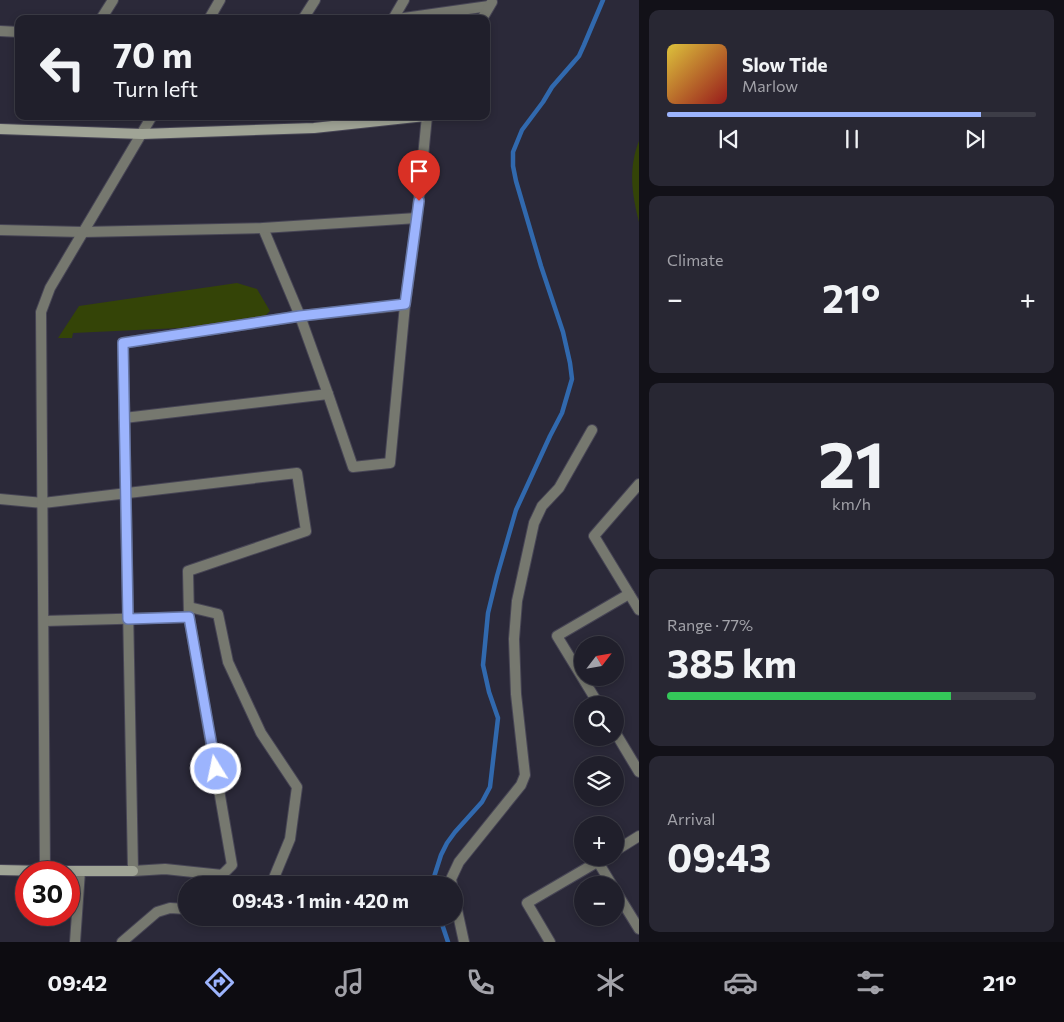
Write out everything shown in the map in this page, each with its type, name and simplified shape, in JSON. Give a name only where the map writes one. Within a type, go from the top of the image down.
[{"type":"street","points":[[104,15],[113,0]]},
{"type":"street","points":[[211,15],[220,0]]},
{"type":"street","points":[[306,15],[315,0]]},
{"type":"street","points":[[395,15],[404,0]]},
{"type":"street","points":[[420,15],[491,3]]},
{"type":"street","points":[[484,15],[491,3]]},
{"type":"street","points":[[0,31],[15,32]]},
{"type":"street","points":[[45,861],[41,312],[50,288],[150,120]]},
{"type":"street","points":[[0,128],[142,134],[314,128],[389,120]]},
{"type":"street","points":[[263,228],[300,316],[353,467],[390,462],[405,304],[417,218],[426,120]]},
{"type":"street","points":[[0,230],[83,232],[263,228],[417,218]]},
{"type":"street","points":[[133,871],[123,343],[300,316],[405,304]]},
{"type":"street","points":[[124,418],[328,394]]},
{"type":"street","points":[[452,876],[459,862],[521,785],[525,775],[516,694],[514,639],[517,601],[534,523],[542,506],[559,488],[592,430]]},
{"type":"street","points":[[0,499],[43,503],[297,474],[306,530],[188,570],[189,612],[232,865],[222,875],[165,868],[133,871],[80,871]]},
{"type":"street","points":[[639,484],[594,536],[639,610]]},
{"type":"street","points":[[594,696],[557,636],[629,594]]},
{"type":"street","points":[[44,621],[128,619],[189,612],[218,614],[228,662],[261,733],[298,788],[290,839],[275,876]]},
{"type":"street","points":[[623,746],[639,772]]},
{"type":"street","points":[[624,845],[639,836]]},
{"type":"street","points":[[550,942],[527,903],[591,866]]},
{"type":"street","points":[[0,870],[15,870]]},
{"type":"street","points":[[624,905],[639,929]]},
{"type":"street","points":[[122,942],[157,912],[170,908],[178,908]]},
{"type":"street","points":[[75,942],[76,926]]},
{"type":"street","points":[[461,926],[464,942]]},
{"type":"green space","points":[[639,141],[639,222],[634,202],[632,171]]},
{"type":"green space","points":[[237,283],[257,289],[270,311],[265,316],[180,328],[73,333],[72,338],[58,338],[79,306]]},
{"type":"waterway","points":[[434,876],[447,843],[482,802],[490,787],[498,718],[489,692],[483,665],[488,613],[516,510],[562,413],[572,379],[563,332],[516,181],[513,152],[522,130],[552,87],[579,56],[603,0]]},
{"type":"waterway","points":[[443,926],[448,942]]},
{"type":"route","points":[[216,769],[189,617],[128,619],[123,343],[300,316],[405,304],[419,201]]}]
